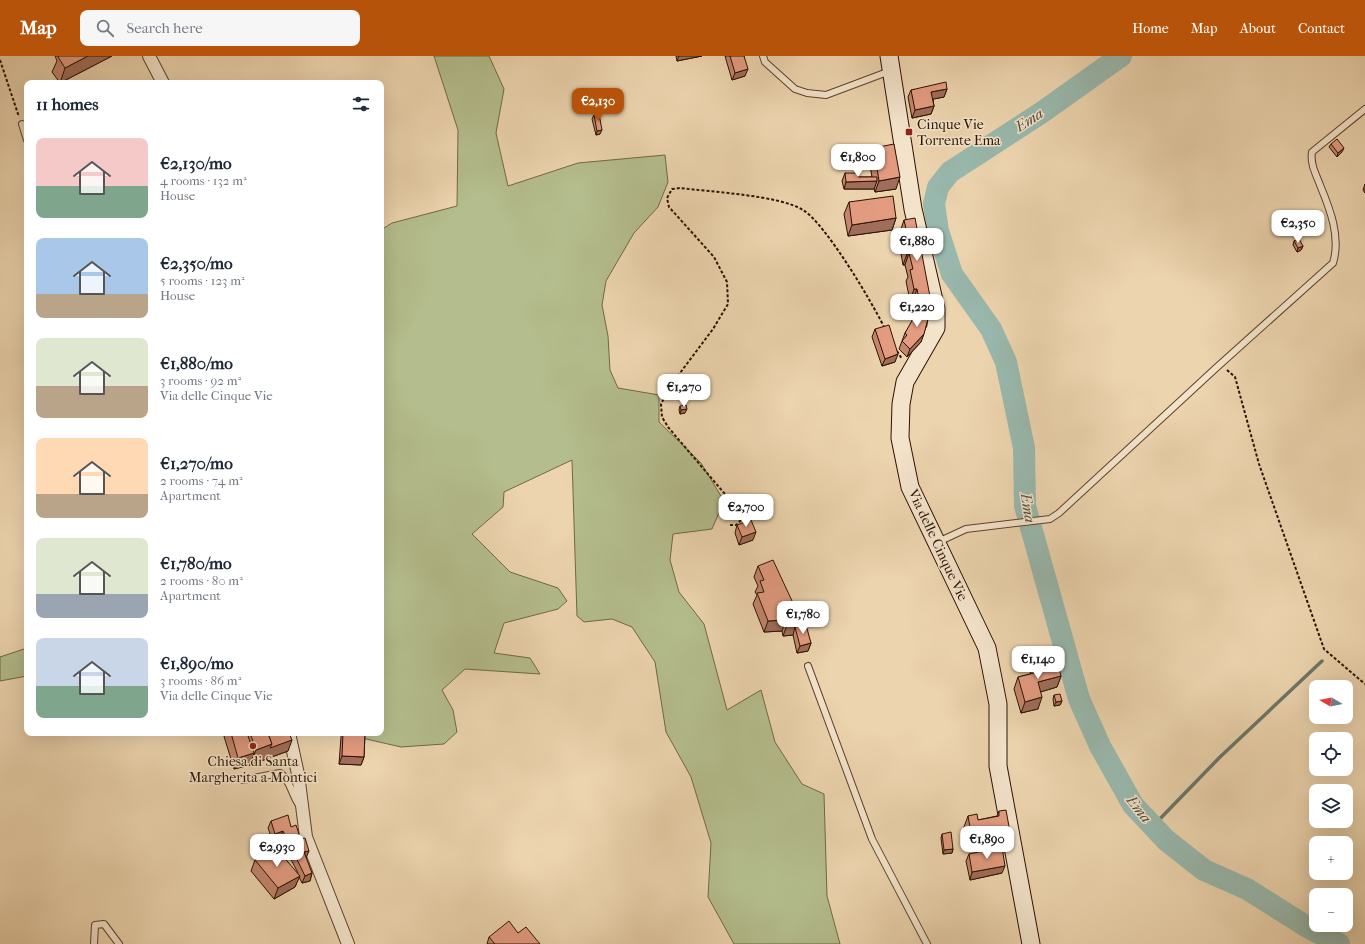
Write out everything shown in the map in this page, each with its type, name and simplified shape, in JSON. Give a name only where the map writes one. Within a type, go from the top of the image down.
[{"type":"street","points":[[149,56],[161,80]]},
{"type":"street","name":"Via delle Cinque Vie","points":[[890,63],[913,209],[936,309],[937,320],[932,335],[909,372],[905,382],[901,404],[900,438],[910,487],[987,648],[998,704],[998,766],[1031,944]]},
{"type":"street","points":[[290,736],[298,774],[301,808],[306,837],[348,944]]},
{"type":"lane","points":[[763,56],[765,62],[795,89],[807,93],[826,95],[890,63]]},
{"type":"lane","points":[[936,542],[966,529],[1050,518],[1060,513],[1216,368],[1333,263],[1336,251],[1336,235],[1323,192],[1311,161],[1312,152],[1365,109]]},
{"type":"lane","points":[[22,124],[24,130]]},
{"type":"lane","points":[[808,666],[872,839],[927,944]]},
{"type":"lane","points":[[243,780],[280,773],[287,781],[293,797],[301,808]]},
{"type":"lane","points":[[94,944],[95,926],[104,924],[119,944]]},
{"type":"path","points":[[0,60],[22,124]]},
{"type":"path","points":[[730,525],[736,525],[741,520],[741,513],[668,427],[662,417],[661,404],[671,385],[713,329],[728,304],[727,282],[714,257],[669,207],[667,198],[672,189],[680,188],[765,199],[803,210],[825,232],[874,307],[887,333]]},
{"type":"path","points":[[894,346],[909,372]]},
{"type":"path","points":[[1216,368],[1225,369],[1235,377],[1259,464],[1324,649],[1365,684]]},
{"type":"green space","points":[[434,56],[489,56],[504,89],[496,133],[508,186],[578,163],[665,155],[668,182],[658,207],[634,233],[606,281],[602,305],[608,336],[610,370],[618,388],[659,395],[659,422],[701,463],[724,501],[712,529],[673,534],[670,560],[679,592],[704,624],[727,710],[761,690],[775,742],[802,784],[824,794],[827,896],[840,944],[734,944],[708,897],[711,843],[691,777],[666,732],[655,662],[632,627],[612,619],[584,622],[577,616],[572,460],[504,492],[503,507],[472,534],[510,572],[558,588],[567,601],[558,609],[504,623],[494,653],[530,658],[540,674],[465,669],[442,690],[453,710],[457,732],[444,744],[401,747],[353,736],[384,736],[384,228],[392,223],[457,206],[458,130]]},
{"type":"green space","points":[[24,649],[24,677],[0,681],[0,657]]},
{"type":"building","points":[[88,56],[65,68],[58,57]]},
{"type":"building","points":[[730,56],[744,56],[748,69],[735,73]]},
{"type":"building","points":[[946,82],[947,89],[931,92],[934,106],[915,110],[911,90]]},
{"type":"building","points":[[599,114],[602,130],[597,131],[594,115]]},
{"type":"building","points":[[1337,139],[1344,148],[1338,153],[1331,144]]},
{"type":"building","points":[[894,144],[900,177],[879,181],[874,148]]},
{"type":"building","points":[[845,173],[858,173],[858,177],[877,177],[877,181],[846,182]]},
{"type":"building","points":[[893,196],[896,218],[852,225],[849,202]]},
{"type":"building","points":[[915,218],[932,307],[920,305],[917,289],[914,289],[910,270],[913,269],[909,253],[907,254],[903,230],[906,229],[904,220]]},
{"type":"building","points":[[1299,239],[1303,246],[1298,248],[1294,241]]},
{"type":"building","points":[[919,309],[930,311],[924,334],[910,349],[902,341],[907,335],[905,333],[914,317],[917,317]]},
{"type":"building","points":[[889,325],[898,354],[885,359],[875,329]]},
{"type":"building","points":[[686,405],[687,409],[681,410],[680,406]]},
{"type":"building","points":[[751,520],[756,532],[742,537],[737,525]]},
{"type":"building","points":[[773,560],[793,603],[803,602],[808,615],[799,617],[801,622],[787,625],[786,620],[768,621],[757,593],[764,592],[760,581],[764,580],[758,566]]},
{"type":"building","points":[[806,625],[811,643],[800,646],[795,627]]},
{"type":"building","points":[[1057,660],[1061,676],[1038,682],[1042,697],[1025,702],[1018,677],[1034,673],[1033,667]]},
{"type":"building","points":[[1060,694],[1062,701],[1056,702],[1054,695]]},
{"type":"building","points":[[232,736],[248,736],[254,753],[238,758]]},
{"type":"building","points":[[251,736],[269,736],[272,744],[256,750]]},
{"type":"building","points":[[269,736],[290,736],[292,740],[270,748],[272,744]]},
{"type":"building","points":[[343,736],[365,736],[364,757],[342,756]]},
{"type":"building","points":[[1006,810],[1010,832],[972,838],[968,816],[977,814],[978,820],[999,816],[999,811]]},
{"type":"building","points":[[288,815],[291,827],[296,825],[299,834],[296,835],[298,840],[305,838],[309,851],[304,852],[312,873],[305,876],[283,831],[275,834],[271,821]]},
{"type":"building","points":[[951,832],[953,849],[944,850],[942,834]]},
{"type":"building","points":[[275,847],[300,876],[278,888],[255,860]]},
{"type":"building","points":[[1002,847],[1005,866],[972,872],[969,854]]},
{"type":"building","points":[[509,921],[518,933],[526,927],[540,944],[495,944],[489,937]]},
{"type":"waterway","name":"Ema","points":[[1121,56],[1041,113],[950,172],[938,187],[934,204],[938,231],[952,274],[991,329],[1006,362],[1024,448],[1025,506],[1079,699],[1100,746],[1133,805],[1166,840],[1204,870],[1247,889],[1304,925],[1339,944]]},
{"type":"waterway","points":[[1153,826],[1220,757],[1322,661]]},
{"type":"place","name":"Cinque Vie Torrente Ema","points":[[909,132]]},
{"type":"place","name":"Chiesa di Santa Margherita a Montici","points":[[253,746]]}]
